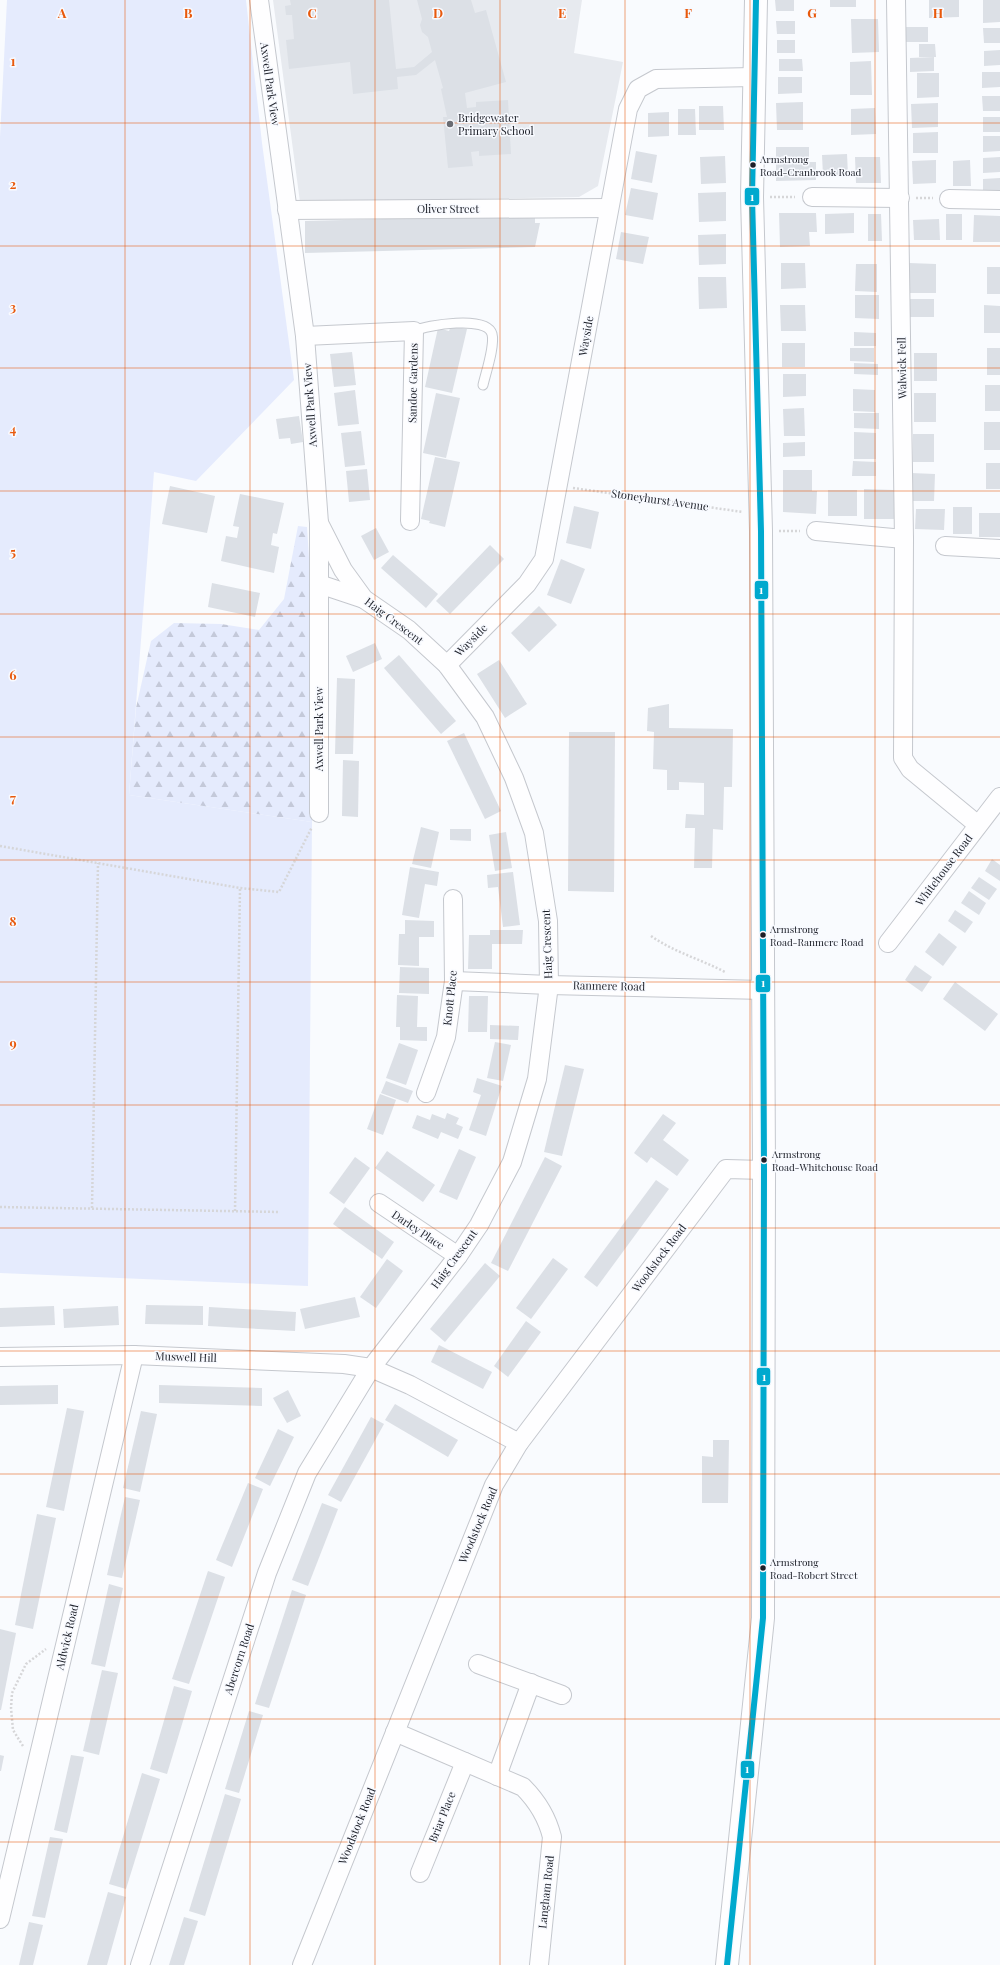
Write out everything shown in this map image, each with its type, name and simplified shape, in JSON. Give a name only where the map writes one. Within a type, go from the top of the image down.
[{"type":"street","name":"Axwell Park View","points":[[259,0],[305,336],[319,523],[319,813]]},
{"type":"street","points":[[727,1965],[763,1618],[764,990],[761,514],[752,197],[753,77],[756,0]]},
{"type":"street","name":"Walwick Fell","points":[[896,0],[904,543],[902,758],[910,769],[978,824]]},
{"type":"street","name":"Wayside","points":[[447,665],[527,584],[544,559],[559,486],[628,108],[638,89],[656,79],[753,77]]},
{"type":"street","points":[[812,197],[900,198]]},
{"type":"street","points":[[949,199],[1000,200]]},
{"type":"street","name":"Oliver Street","points":[[287,210],[609,208]]},
{"type":"street","name":"Sandoe Gardens","points":[[305,336],[414,331],[410,521]]},
{"type":"street","name":"Haig Crescent","points":[[319,523],[344,570],[364,599],[409,630],[447,665],[485,717],[514,778],[534,833],[548,921],[549,985],[537,1079],[512,1162],[479,1226],[458,1256],[372,1368]]},
{"type":"street","points":[[816,531],[904,543]]},
{"type":"street","points":[[945,546],[1000,549]]},
{"type":"street","points":[[319,584],[364,599]]},
{"type":"street","name":"Whitehouse Road","points":[[888,943],[1000,797]]},
{"type":"street","name":"Knott Place","points":[[426,1093],[446,1037],[454,981],[453,899]]},
{"type":"street","name":"Ranmere Road","points":[[454,981],[549,985],[764,990]]},
{"type":"street","name":"Woodstock Road","points":[[302,1965],[494,1485],[519,1443],[726,1169],[764,1170]]},
{"type":"street","name":"Darley Place","points":[[378,1203],[458,1256]]},
{"type":"street","name":"Muswell Hill","points":[[0,1358],[134,1355],[344,1364],[372,1368],[410,1385],[519,1443]]},
{"type":"street","name":"Aldwick Road","points":[[0,1918],[134,1355]]},
{"type":"street","name":"Abercorn Road","points":[[140,1965],[267,1573],[307,1473],[372,1368]]},
{"type":"street","points":[[478,1664],[562,1694]]},
{"type":"street","points":[[497,1776],[531,1683]]},
{"type":"street","name":"Langham Road","points":[[395,1732],[523,1787],[537,1801],[546,1819],[552,1837],[539,1965]]},
{"type":"street","name":"Briar Place","points":[[420,1873],[465,1762]]},
{"type":"lane","points":[[414,331],[436,324],[481,324],[488,327],[492,333],[483,385]]},
{"type":"path","points":[[752,197],[812,197]]},
{"type":"path","points":[[900,198],[949,199]]},
{"type":"path","name":"Stoneyhurst Avenue","points":[[559,486],[761,514]]},
{"type":"path","points":[[0,846],[240,888],[279,892],[319,813]]},
{"type":"path","points":[[92,1208],[98,863]]},
{"type":"path","points":[[235,1211],[240,888]]},
{"type":"path","points":[[651,936],[668,948],[699,959],[728,973]]},
{"type":"path","points":[[0,1207],[280,1212]]},
{"type":"path","points":[[38,1757],[28,1754],[12,1730],[12,1693],[26,1664],[51,1646],[64,1649]]},
{"type":"shaded area","name":"Bridgewater Primary School","points":[[273,0],[582,0],[574,53],[623,62],[598,186],[579,197],[300,202]]},
{"type":"green space","points":[[7,0],[246,0],[262,143],[294,380],[196,481],[154,472],[129,795],[312,822],[308,1286],[0,1273],[0,137]]},
{"type":"green space","points":[[298,526],[307,527],[311,588],[312,822],[129,795],[136,708],[151,641],[174,623],[221,624],[259,630],[284,599]]},
{"type":"building","points":[[290,0],[389,0],[396,69],[414,67],[432,52],[428,37],[422,32],[420,25],[422,19],[417,0],[471,0],[475,13],[486,10],[506,82],[465,93],[467,108],[476,107],[476,102],[508,100],[511,154],[479,156],[479,151],[471,152],[473,166],[448,168],[443,117],[447,117],[441,89],[443,88],[435,60],[416,75],[397,77],[398,89],[353,94],[350,62],[289,69],[286,40],[294,39],[292,15],[286,15],[285,6],[291,5]]},
{"type":"building","points":[[775,0],[794,0],[794,11],[776,11]]},
{"type":"building","points":[[830,0],[856,0],[856,7],[830,7]]},
{"type":"building","points":[[929,0],[959,0],[959,17],[929,18]]},
{"type":"building","points":[[983,0],[1000,0],[1000,22],[983,23]]},
{"type":"building","points":[[851,19],[878,19],[879,52],[852,53]]},
{"type":"building","points":[[776,21],[795,21],[795,34],[777,34]]},
{"type":"building","points":[[902,27],[928,27],[928,42],[902,42]]},
{"type":"building","points":[[983,28],[1000,28],[1000,43],[984,43]]},
{"type":"building","points":[[777,40],[795,40],[795,53],[777,53]]},
{"type":"building","points":[[919,44],[935,44],[936,57],[919,57]]},
{"type":"building","points":[[1000,50],[1000,65],[984,66],[984,51]]},
{"type":"building","points":[[934,57],[934,71],[910,72],[910,58]]},
{"type":"building","points":[[779,59],[802,59],[803,71],[779,71]]},
{"type":"building","points":[[871,61],[872,95],[850,95],[850,62]]},
{"type":"building","points":[[982,72],[1000,72],[1000,87],[982,88]]},
{"type":"building","points":[[917,73],[939,73],[939,97],[917,98]]},
{"type":"building","points":[[778,77],[802,77],[802,93],[778,94]]},
{"type":"building","points":[[982,96],[1000,96],[1000,111],[983,111]]},
{"type":"building","points":[[803,102],[803,130],[777,130],[776,103]]},
{"type":"building","points":[[938,103],[938,127],[912,128],[911,104]]},
{"type":"building","points":[[699,106],[723,106],[724,130],[699,130]]},
{"type":"building","points":[[875,108],[876,134],[851,135],[851,109]]},
{"type":"building","points":[[678,109],[695,109],[696,135],[678,135]]},
{"type":"building","points":[[669,112],[669,136],[648,137],[648,113]]},
{"type":"building","points":[[983,117],[1000,117],[1000,132],[983,132]]},
{"type":"building","points":[[938,132],[938,153],[913,153],[913,133]]},
{"type":"building","points":[[983,136],[1000,136],[1000,151],[983,152]]},
{"type":"building","points":[[776,147],[809,147],[809,162],[816,162],[816,180],[776,181]]},
{"type":"building","points":[[636,151],[657,155],[652,183],[631,179]]},
{"type":"building","points":[[847,154],[848,175],[823,175],[822,155]]},
{"type":"building","points":[[725,156],[726,183],[701,184],[700,157]]},
{"type":"building","points":[[855,157],[880,157],[881,183],[856,183]]},
{"type":"building","points":[[1000,157],[1000,172],[983,173],[983,158]]},
{"type":"building","points":[[936,160],[936,183],[913,184],[912,161]]},
{"type":"building","points":[[970,160],[971,186],[953,186],[953,161]]},
{"type":"building","points":[[1000,178],[1000,193],[983,194],[983,179]]},
{"type":"building","points":[[631,188],[658,193],[653,220],[625,215]]},
{"type":"building","points":[[726,192],[726,221],[699,222],[698,193]]},
{"type":"building","points":[[779,213],[816,213],[817,232],[809,232],[810,246],[780,247]]},
{"type":"building","points":[[854,213],[854,233],[825,234],[825,214]]},
{"type":"building","points":[[868,214],[881,214],[882,241],[868,241]]},
{"type":"building","points":[[946,214],[962,214],[962,240],[946,240]]},
{"type":"building","points":[[535,215],[535,223],[540,223],[535,247],[305,253],[305,221]]},
{"type":"building","points":[[974,215],[1000,216],[1000,242],[973,242]]},
{"type":"building","points":[[939,219],[940,240],[914,240],[913,220]]},
{"type":"building","points":[[621,232],[649,237],[643,264],[616,259]]},
{"type":"building","points":[[726,234],[726,264],[699,265],[698,235]]},
{"type":"building","points":[[781,263],[805,263],[806,288],[781,289]]},
{"type":"building","points":[[909,263],[936,264],[936,293],[909,293]]},
{"type":"building","points":[[856,264],[877,264],[877,292],[855,291]]},
{"type":"building","points":[[987,267],[1000,267],[1000,294],[987,294]]},
{"type":"building","points":[[698,277],[726,277],[727,308],[699,309]]},
{"type":"building","points":[[855,295],[879,295],[879,319],[855,318]]},
{"type":"building","points":[[908,299],[934,299],[934,317],[908,317]]},
{"type":"building","points":[[780,305],[805,305],[806,331],[781,331]]},
{"type":"building","points":[[984,305],[1000,306],[1000,333],[984,333]]},
{"type":"building","points":[[451,326],[467,329],[452,393],[425,387],[438,328],[449,331]]},
{"type":"building","points":[[854,332],[876,333],[876,346],[854,346]]},
{"type":"building","points":[[782,343],[805,343],[805,367],[782,367]]},
{"type":"building","points":[[850,348],[874,348],[874,362],[850,361]]},
{"type":"building","points":[[987,348],[1000,348],[1000,375],[987,375]]},
{"type":"building","points":[[352,352],[356,385],[334,387],[330,354]]},
{"type":"building","points":[[914,353],[937,353],[937,381],[914,381]]},
{"type":"building","points":[[854,363],[878,364],[878,375],[854,374]]},
{"type":"building","points":[[783,374],[806,374],[806,396],[783,397]]},
{"type":"building","points":[[985,385],[1000,385],[1000,411],[985,411]]},
{"type":"building","points":[[853,389],[875,390],[875,412],[853,411]]},
{"type":"building","points":[[355,390],[359,424],[338,426],[334,393]]},
{"type":"building","points":[[436,393],[460,398],[446,458],[423,453]]},
{"type":"building","points":[[914,393],[936,393],[936,422],[914,422]]},
{"type":"building","points":[[804,408],[805,436],[784,436],[783,409]]},
{"type":"building","points":[[854,413],[879,413],[879,429],[854,428]]},
{"type":"building","points":[[299,416],[303,442],[291,444],[290,438],[279,439],[276,419]]},
{"type":"building","points":[[984,422],[1000,422],[1000,450],[984,450]]},
{"type":"building","points":[[361,431],[365,465],[345,467],[341,433]]},
{"type":"building","points":[[854,432],[876,433],[876,459],[854,459]]},
{"type":"building","points":[[913,434],[934,434],[934,462],[913,462]]},
{"type":"building","points":[[805,442],[805,456],[783,457],[783,443]]},
{"type":"building","points":[[435,457],[460,462],[445,527],[429,523],[430,521],[421,519]]},
{"type":"building","points":[[853,461],[876,462],[876,476],[852,476]]},
{"type":"building","points":[[986,463],[1000,463],[1000,489],[986,489]]},
{"type":"building","points":[[367,469],[370,500],[349,502],[346,471]]},
{"type":"building","points":[[783,470],[812,470],[812,491],[817,491],[816,514],[783,512]]},
{"type":"building","points":[[911,473],[935,474],[934,501],[911,501]]},
{"type":"building","points":[[170,486],[215,496],[207,533],[162,524]]},
{"type":"building","points":[[864,489],[894,490],[894,519],[864,519]]},
{"type":"building","points":[[828,490],[857,490],[857,516],[828,516]]},
{"type":"building","points":[[240,494],[284,503],[277,534],[273,533],[271,545],[279,547],[274,573],[221,561],[226,536],[237,538],[239,527],[233,526]]},
{"type":"building","points":[[574,506],[599,512],[591,549],[566,543]]},
{"type":"building","points":[[953,507],[972,507],[972,534],[953,534]]},
{"type":"building","points":[[916,509],[945,509],[944,530],[915,529]]},
{"type":"building","points":[[979,513],[1000,513],[1000,537],[979,537]]},
{"type":"building","points":[[376,528],[389,552],[374,560],[361,536]]},
{"type":"building","points":[[490,545],[504,559],[450,614],[436,601]]},
{"type":"building","points":[[393,555],[438,594],[426,608],[381,568]]},
{"type":"building","points":[[561,559],[585,569],[571,604],[547,595]]},
{"type":"building","points":[[212,583],[260,593],[255,617],[208,607]]},
{"type":"building","points":[[539,606],[557,625],[529,652],[511,633]]},
{"type":"building","points":[[375,643],[382,659],[353,672],[346,656]]},
{"type":"building","points":[[399,655],[456,721],[441,734],[384,668]]},
{"type":"building","points":[[499,660],[527,704],[505,718],[477,674]]},
{"type":"building","points":[[337,678],[355,679],[353,754],[335,754]]},
{"type":"building","points":[[669,704],[669,728],[733,729],[732,787],[724,787],[723,830],[713,829],[712,868],[694,868],[695,828],[685,828],[686,814],[704,815],[704,783],[679,782],[679,790],[667,790],[667,770],[653,769],[654,732],[647,731],[648,708]]},
{"type":"building","points":[[569,732],[615,732],[614,892],[568,891]]},
{"type":"building","points":[[464,733],[501,811],[485,819],[447,741]]},
{"type":"building","points":[[343,760],[359,761],[358,817],[342,816]]},
{"type":"building","points":[[421,827],[439,832],[431,868],[412,864]]},
{"type":"building","points":[[450,829],[471,829],[471,841],[450,840]]},
{"type":"building","points":[[506,832],[512,868],[495,871],[489,835]]},
{"type":"building","points":[[992,859],[1000,865],[1000,881],[985,871]]},
{"type":"building","points":[[410,867],[439,872],[437,886],[425,884],[419,918],[402,915]]},
{"type":"building","points":[[513,872],[520,925],[503,927],[498,887],[488,888],[487,875]]},
{"type":"building","points":[[979,877],[997,889],[989,900],[971,888]]},
{"type":"building","points":[[969,891],[986,903],[979,915],[961,903]]},
{"type":"building","points":[[955,910],[973,922],[965,933],[948,921]]},
{"type":"building","points":[[405,920],[434,921],[434,937],[419,937],[419,966],[398,965],[399,934],[405,934]]},
{"type":"building","points":[[490,930],[523,930],[522,944],[492,944],[492,969],[468,969],[469,935],[490,935]]},
{"type":"building","points":[[939,933],[957,947],[943,966],[925,952]]},
{"type":"building","points":[[915,965],[932,977],[922,992],[905,980]]},
{"type":"building","points":[[400,967],[429,968],[429,994],[399,993]]},
{"type":"building","points":[[955,982],[998,1014],[985,1031],[943,999]]},
{"type":"building","points":[[397,995],[418,996],[417,1027],[427,1027],[427,1041],[400,1040],[400,1027],[396,1027]]},
{"type":"building","points":[[469,996],[488,996],[487,1032],[468,1032]]},
{"type":"building","points":[[490,1025],[519,1026],[518,1040],[490,1039]]},
{"type":"building","points":[[495,1042],[511,1045],[503,1081],[487,1078]]},
{"type":"building","points":[[399,1043],[418,1050],[406,1085],[386,1078]]},
{"type":"building","points":[[565,1065],[584,1069],[562,1156],[544,1152]]},
{"type":"building","points":[[477,1078],[502,1086],[486,1136],[469,1130],[481,1095],[473,1092]]},
{"type":"building","points":[[386,1081],[413,1091],[408,1103],[381,1093]]},
{"type":"building","points":[[380,1094],[396,1100],[383,1135],[367,1129]]},
{"type":"building","points":[[447,1113],[459,1118],[456,1124],[463,1127],[458,1139],[441,1132],[438,1139],[412,1128],[417,1115],[430,1120],[432,1114],[445,1119]]},
{"type":"building","points":[[663,1114],[676,1123],[663,1140],[689,1160],[677,1176],[651,1157],[647,1163],[634,1153]]},
{"type":"building","points":[[459,1149],[476,1157],[457,1200],[439,1192]]},
{"type":"building","points":[[387,1151],[435,1185],[423,1202],[375,1168]]},
{"type":"building","points":[[355,1157],[370,1168],[344,1204],[329,1193]]},
{"type":"building","points":[[545,1157],[562,1166],[508,1271],[491,1263]]},
{"type":"building","points":[[656,1180],[669,1189],[597,1287],[584,1277]]},
{"type":"building","points":[[345,1207],[394,1242],[382,1259],[333,1224]]},
{"type":"building","points":[[553,1258],[568,1269],[531,1319],[516,1308]]},
{"type":"building","points":[[387,1259],[403,1271],[376,1308],[360,1297]]},
{"type":"building","points":[[485,1263],[500,1276],[445,1342],[430,1329]]},
{"type":"building","points":[[355,1297],[360,1317],[305,1329],[300,1309]]},
{"type":"building","points":[[146,1305],[203,1306],[203,1325],[145,1324]]},
{"type":"building","points":[[54,1306],[55,1325],[0,1327],[0,1308]]},
{"type":"building","points":[[118,1306],[119,1325],[64,1328],[63,1309]]},
{"type":"building","points":[[209,1307],[296,1312],[295,1331],[208,1326]]},
{"type":"building","points":[[526,1321],[541,1332],[508,1377],[494,1366]]},
{"type":"building","points":[[439,1345],[492,1372],[483,1389],[431,1362]]},
{"type":"building","points":[[58,1385],[58,1404],[0,1405],[0,1386]]},
{"type":"building","points":[[159,1385],[262,1388],[262,1406],[159,1403]]},
{"type":"building","points":[[288,1390],[301,1416],[287,1423],[273,1398]]},
{"type":"building","points":[[395,1404],[458,1440],[448,1457],[385,1420]]},
{"type":"building","points":[[67,1408],[84,1411],[64,1511],[46,1507]]},
{"type":"building","points":[[141,1411],[157,1414],[140,1492],[123,1488]]},
{"type":"building","points":[[371,1417],[384,1424],[341,1502],[328,1495]]},
{"type":"building","points":[[278,1429],[294,1437],[270,1486],[255,1478]]},
{"type":"building","points":[[713,1440],[729,1440],[728,1503],[702,1503],[702,1456],[713,1457]]},
{"type":"building","points":[[248,1483],[263,1489],[232,1567],[216,1560]]},
{"type":"building","points":[[125,1497],[140,1500],[122,1578],[107,1575]]},
{"type":"building","points":[[322,1503],[338,1509],[308,1586],[292,1580]]},
{"type":"building","points":[[37,1514],[56,1518],[33,1629],[15,1625]]},
{"type":"building","points":[[208,1571],[225,1577],[189,1684],[172,1679]]},
{"type":"building","points":[[109,1584],[123,1588],[105,1667],[91,1664]]},
{"type":"building","points":[[292,1590],[306,1595],[269,1708],[255,1704]]},
{"type":"building","points":[[0,1629],[16,1633],[1,1710],[0,1710]]},
{"type":"building","points":[[102,1670],[118,1673],[99,1755],[83,1751]]},
{"type":"building","points":[[174,1686],[192,1691],[167,1774],[150,1769]]},
{"type":"building","points":[[249,1711],[263,1715],[239,1793],[225,1789]]},
{"type":"building","points":[[0,1755],[4,1756],[1,1771],[0,1771]]},
{"type":"building","points":[[71,1755],[84,1757],[67,1833],[54,1830]]},
{"type":"building","points":[[142,1773],[160,1779],[126,1889],[109,1884]]},
{"type":"building","points":[[225,1794],[241,1799],[205,1916],[189,1911]]},
{"type":"building","points":[[50,1837],[63,1839],[45,1918],[32,1916]]},
{"type":"building","points":[[108,1892],[126,1897],[107,1965],[87,1965]]},
{"type":"building","points":[[184,1917],[198,1921],[184,1965],[169,1965]]},
{"type":"building","points":[[29,1922],[43,1925],[33,1965],[19,1965]]},
{"type":"transit line","name":"1","points":[[727,1965],[763,1618],[764,1170],[761,531],[752,197],[756,0]]},
{"type":"place","name":"Bridgewater Primary School","points":[[450,124]]},
{"type":"place","name":"Armstrong Road-Cranbrook Road","points":[[753,165]]},
{"type":"place","name":"Armstrong Road-Ranmere Road","points":[[763,935]]},
{"type":"place","name":"Armstrong Road-Whitehouse Road","points":[[764,1160]]},
{"type":"place","name":"Armstrong Road-Robert Street","points":[[763,1568]]}]
